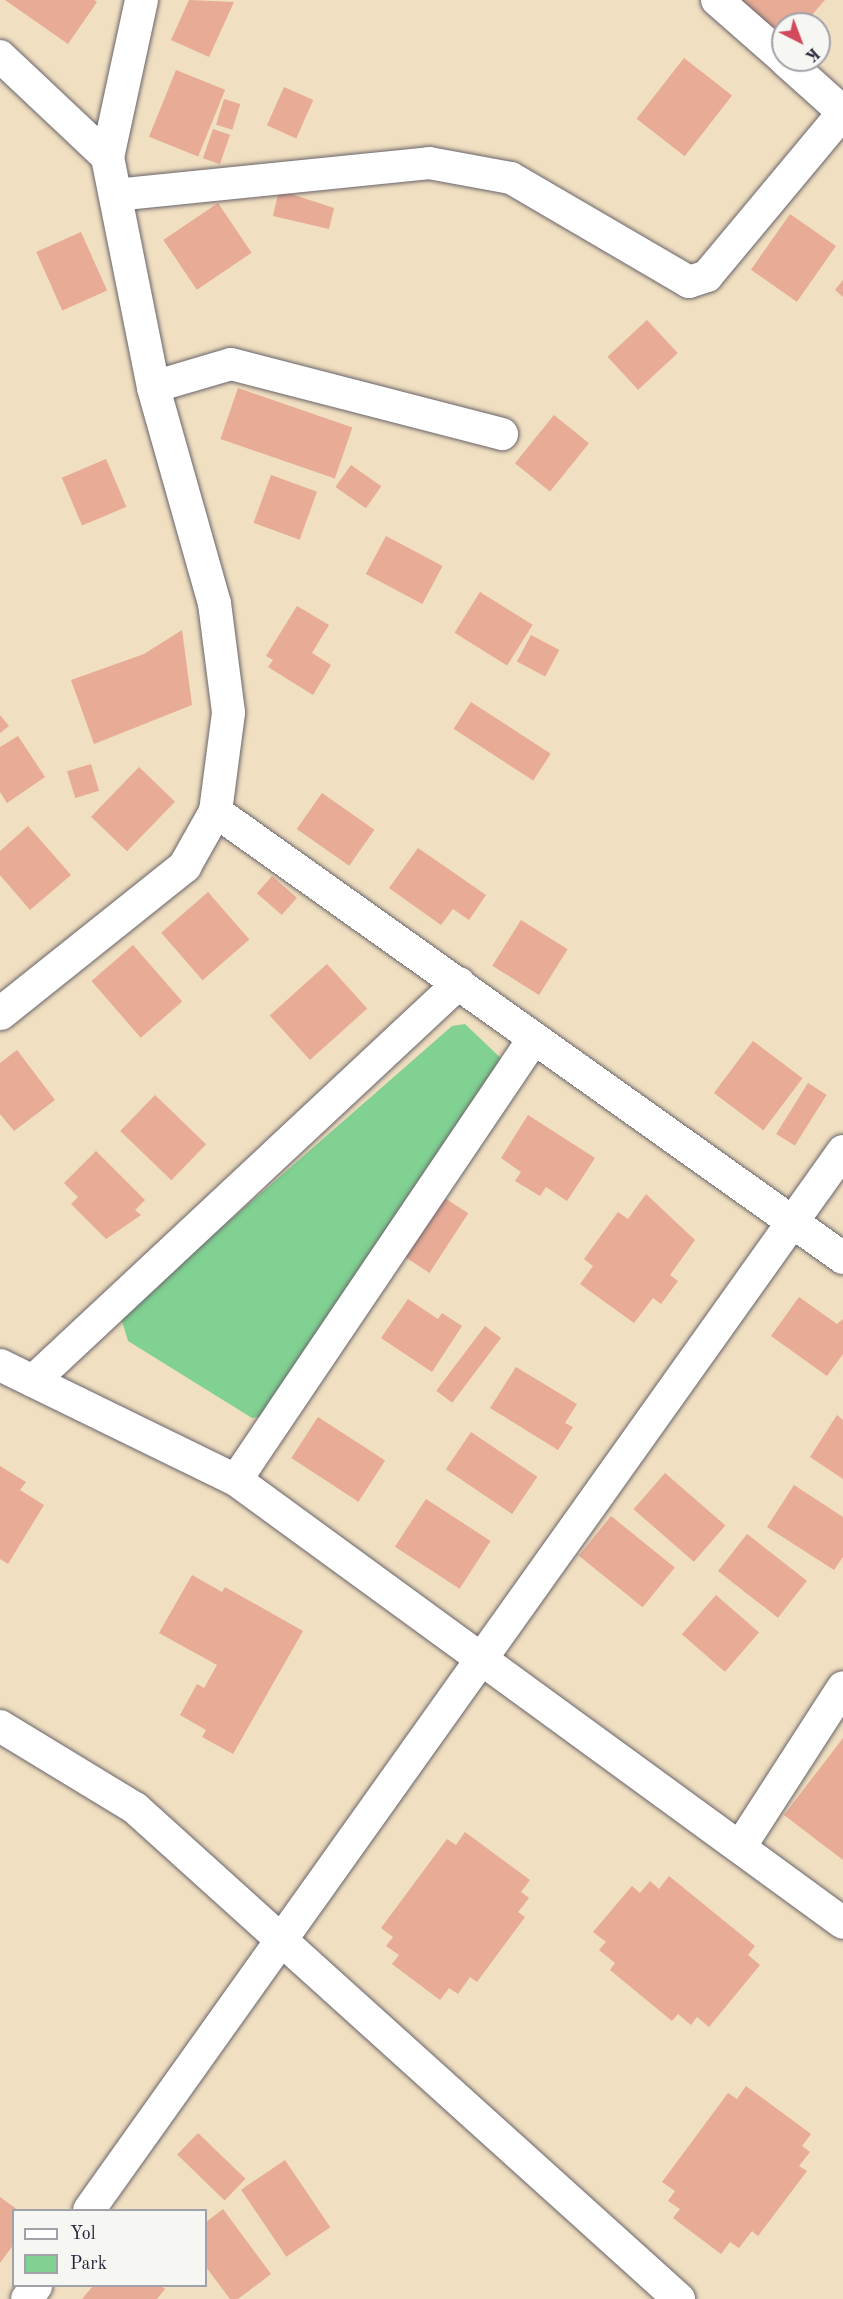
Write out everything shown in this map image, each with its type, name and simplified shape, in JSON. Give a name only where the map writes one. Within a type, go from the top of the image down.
[{"type":"street","points":[[0,1013],[184,866],[215,810],[228,712],[214,603],[153,387],[107,157],[141,0]]},
{"type":"street","points":[[717,0],[771,48]]},
{"type":"street","points":[[0,56],[107,157]]},
{"type":"street","points":[[115,195],[429,163],[511,178],[689,282],[707,276],[843,112],[798,72]]},
{"type":"street","points":[[153,387],[231,364],[502,434]]},
{"type":"street","points":[[215,810],[843,1258]]},
{"type":"street","points":[[33,1381],[459,983]]},
{"type":"street","points":[[236,1480],[534,1038]]},
{"type":"street","points":[[90,2209],[843,1151]]},
{"type":"street","points":[[0,1365],[236,1480],[843,1923]]},
{"type":"street","points":[[740,1848],[843,1687]]},
{"type":"street","points":[[0,1726],[135,1808],[283,1937],[680,2299]]},
{"type":"green space","points":[[465,1024],[507,1064],[268,1416],[252,1418],[128,1341],[121,1318],[141,1298],[452,1026]]},
{"type":"building","points":[[5,0],[94,0],[97,2],[68,44]]},
{"type":"building","points":[[189,0],[234,2],[209,57],[171,40]]},
{"type":"building","points":[[740,0],[825,0],[814,12],[771,12],[771,30]]},
{"type":"building","points":[[684,58],[732,96],[685,156],[637,119]]},
{"type":"building","points":[[176,70],[225,90],[198,157],[149,137]]},
{"type":"building","points":[[284,87],[313,100],[296,138],[267,125]]},
{"type":"building","points":[[224,99],[240,104],[232,130],[216,125]]},
{"type":"building","points":[[213,129],[230,135],[220,164],[203,158]]},
{"type":"building","points":[[279,190],[334,208],[329,229],[273,216]]},
{"type":"building","points":[[218,203],[252,253],[197,290],[163,240]]},
{"type":"building","points":[[790,214],[836,246],[797,302],[751,270]]},
{"type":"building","points":[[81,232],[107,290],[62,310],[36,252]]},
{"type":"building","points":[[843,280],[843,297],[835,290]]},
{"type":"building","points":[[647,320],[678,353],[638,390],[608,357]]},
{"type":"building","points":[[238,388],[352,427],[335,478],[220,439]]},
{"type":"building","points":[[554,415],[589,443],[550,492],[515,463]]},
{"type":"building","points":[[106,459],[126,507],[82,526],[62,478]]},
{"type":"building","points":[[351,465],[381,486],[366,508],[336,487]]},
{"type":"building","points":[[271,475],[317,492],[300,540],[254,523]]},
{"type":"building","points":[[386,536],[443,566],[422,604],[366,574]]},
{"type":"building","points":[[480,592],[533,625],[507,666],[455,633]]},
{"type":"building","points":[[297,606],[329,625],[312,653],[331,665],[313,695],[268,667],[273,660],[266,656]]},
{"type":"building","points":[[182,630],[192,705],[94,744],[71,680],[144,654]]},
{"type":"building","points":[[531,635],[559,650],[545,677],[517,661]]},
{"type":"building","points":[[471,702],[551,754],[533,781],[454,729]]},
{"type":"building","points":[[0,715],[9,726],[0,733]]},
{"type":"building","points":[[18,736],[45,777],[7,803],[0,792],[0,747]]},
{"type":"building","points":[[91,764],[99,791],[75,798],[67,771]]},
{"type":"building","points":[[139,767],[175,802],[127,851],[91,817]]},
{"type":"building","points":[[322,793],[374,830],[349,866],[297,829]]},
{"type":"building","points":[[28,826],[71,875],[30,910],[0,875],[0,851]]},
{"type":"building","points":[[418,848],[486,895],[469,920],[453,909],[441,925],[389,888]]},
{"type":"building","points":[[272,876],[297,898],[282,915],[257,893]]},
{"type":"building","points":[[208,892],[249,940],[203,980],[161,933]]},
{"type":"building","points":[[521,920],[568,949],[539,995],[492,966]]},
{"type":"building","points":[[133,945],[182,1002],[141,1038],[91,981]]},
{"type":"building","points":[[327,964],[367,1009],[310,1060],[270,1016]]},
{"type":"building","points":[[753,1041],[803,1078],[763,1130],[714,1093]]},
{"type":"building","points":[[17,1050],[55,1100],[14,1131],[0,1114],[0,1063]]},
{"type":"building","points":[[808,1083],[827,1095],[795,1146],[776,1134]]},
{"type":"building","points":[[155,1095],[206,1144],[171,1180],[120,1131]]},
{"type":"building","points":[[528,1115],[595,1158],[567,1201],[546,1187],[540,1196],[515,1181],[521,1172],[501,1158]]},
{"type":"building","points":[[96,1151],[145,1200],[135,1210],[141,1215],[106,1239],[71,1204],[78,1197],[64,1183]]},
{"type":"building","points":[[646,1194],[695,1240],[670,1275],[678,1281],[661,1304],[653,1298],[634,1323],[580,1284],[593,1266],[584,1259],[618,1212],[628,1219]]},
{"type":"building","points":[[443,1197],[468,1213],[429,1273],[404,1257]]},
{"type":"building","points":[[799,1297],[837,1324],[843,1319],[843,1354],[827,1376],[771,1336]]},
{"type":"building","points":[[408,1299],[438,1319],[442,1313],[462,1326],[432,1372],[381,1338]]},
{"type":"building","points":[[485,1326],[501,1338],[452,1403],[436,1391]]},
{"type":"building","points":[[516,1367],[577,1404],[565,1423],[573,1427],[558,1450],[490,1408]]},
{"type":"building","points":[[837,1415],[843,1420],[843,1479],[810,1457]]},
{"type":"building","points":[[318,1417],[385,1461],[358,1502],[291,1458]]},
{"type":"building","points":[[471,1432],[537,1477],[512,1514],[446,1469]]},
{"type":"building","points":[[0,1466],[26,1482],[20,1490],[44,1505],[8,1564],[0,1559]]},
{"type":"building","points":[[665,1473],[725,1525],[694,1562],[634,1509]]},
{"type":"building","points":[[794,1485],[843,1517],[843,1557],[834,1570],[767,1527]]},
{"type":"building","points":[[426,1499],[491,1541],[460,1589],[395,1547]]},
{"type":"building","points":[[611,1516],[675,1568],[643,1607],[579,1556]]},
{"type":"building","points":[[747,1534],[807,1581],[778,1618],[718,1571]]},
{"type":"building","points":[[192,1575],[222,1592],[225,1587],[303,1631],[233,1754],[202,1737],[206,1730],[180,1715],[197,1684],[204,1688],[217,1665],[159,1633]]},
{"type":"building","points":[[716,1595],[759,1632],[725,1672],[682,1634]]},
{"type":"building","points":[[843,1738],[843,1860],[784,1815]]},
{"type":"building","points":[[465,1832],[530,1880],[521,1892],[529,1898],[518,1912],[525,1917],[477,1982],[470,1977],[458,1994],[449,1988],[440,2000],[392,1964],[399,1955],[386,1946],[393,1937],[381,1928],[447,1839],[456,1845]]},
{"type":"building","points":[[669,1876],[755,1946],[748,1955],[760,1965],[709,2027],[697,2017],[691,2025],[678,2014],[672,2021],[610,1970],[615,1963],[599,1950],[606,1942],[593,1932],[632,1886],[640,1893],[650,1881],[659,1889]]},
{"type":"building","points":[[746,2086],[811,2134],[802,2146],[810,2152],[799,2166],[807,2171],[758,2236],[752,2231],[739,2248],[730,2242],[721,2254],[673,2218],[680,2209],[668,2201],[675,2191],[662,2182],[728,2093],[737,2099]]},
{"type":"building","points":[[198,2133],[245,2179],[225,2200],[177,2155]]},
{"type":"building","points":[[285,2160],[330,2227],[286,2257],[241,2190]]},
{"type":"building","points":[[0,2197],[17,2209],[12,2209],[12,2247],[0,2263]]},
{"type":"building","points":[[223,2209],[271,2274],[238,2299],[230,2299],[207,2268],[207,2221]]},
{"type":"building","points":[[92,2287],[162,2287],[165,2289],[157,2299],[82,2299]]}]
